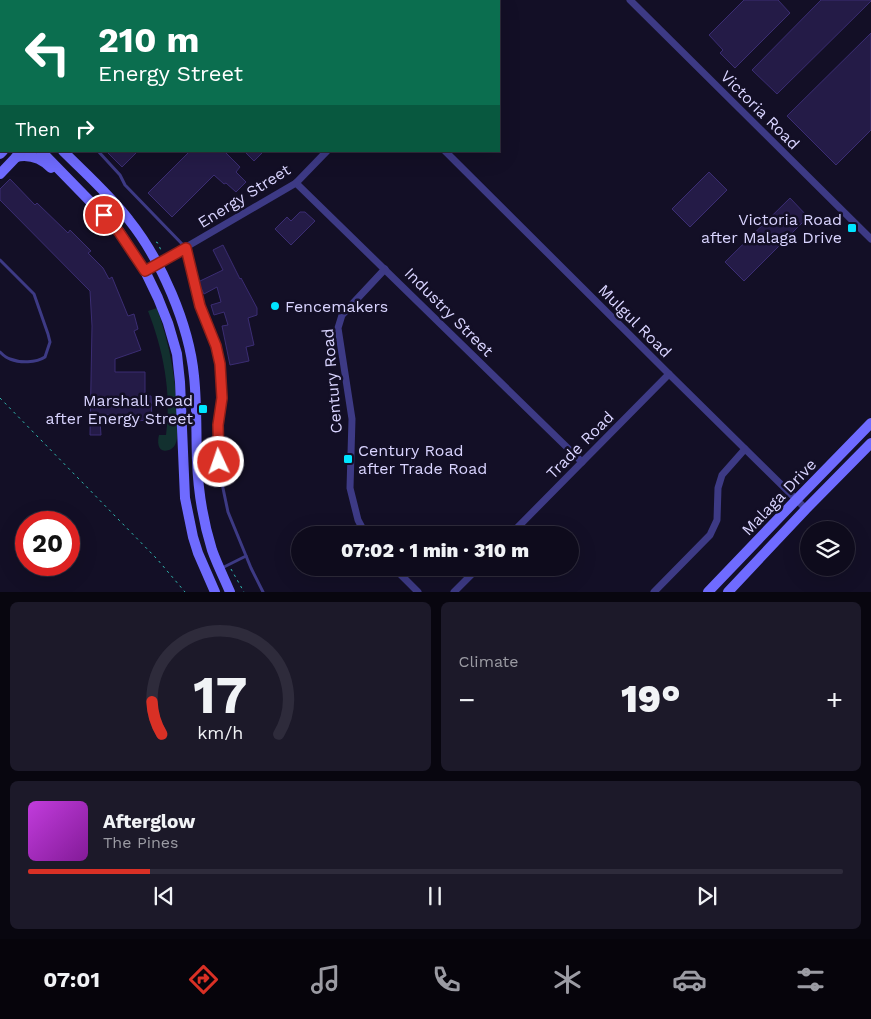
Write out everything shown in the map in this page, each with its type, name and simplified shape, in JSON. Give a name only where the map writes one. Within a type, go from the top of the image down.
[{"type":"main road","points":[[42,152],[119,232],[145,271],[168,323],[177,354],[180,382],[185,498],[193,537],[204,569],[215,592]]},
{"type":"main road","points":[[64,152],[129,219],[157,263],[184,323],[191,352],[194,376],[200,495],[212,550],[230,592]]},
{"type":"main road","points":[[0,174],[19,154],[32,156],[46,164],[79,197],[104,215]]},
{"type":"main road","name":"Malaga Drive","points":[[708,592],[871,424]]},
{"type":"main road","name":"Malaga Drive","points":[[728,592],[871,443]]},
{"type":"main road","points":[[183,457],[197,457]]},
{"type":"street","name":"Victoria Road","points":[[630,0],[871,239]]},
{"type":"street","name":"Energy Street","points":[[145,271],[296,183],[326,152]]},
{"type":"street","name":"Mulgul Road","points":[[447,152],[806,509]]},
{"type":"street","name":"Industry Street","points":[[296,183],[582,462]]},
{"type":"street","name":"Century Road","points":[[361,526],[350,488],[352,419],[338,328],[342,315],[385,269]]},
{"type":"street","name":"Trade Road","points":[[519,526],[669,374]]},
{"type":"street","points":[[654,592],[710,535],[717,520],[718,488],[722,475],[745,449]]},
{"type":"street","points":[[402,576],[418,592]]},
{"type":"street","points":[[454,592],[470,576]]},
{"type":"lane","points":[[99,152],[120,176],[125,185],[186,248],[200,306],[216,346],[220,364],[222,398],[218,425],[220,474],[228,512],[251,568],[264,592]]},
{"type":"lane","points":[[0,260],[34,294],[50,342],[45,357],[37,361],[29,362],[10,359],[0,352]]},
{"type":"lane","points":[[220,569],[246,556]]},
{"type":"path","points":[[0,398],[158,559],[185,592]]},
{"type":"green space","points":[[157,308],[172,364],[177,407],[176,442],[173,448],[165,451],[160,449],[158,441],[159,435],[166,435],[168,419],[167,387],[158,340],[148,311]]},
{"type":"building","points":[[744,0],[778,0],[790,13],[735,68],[720,53],[723,50],[709,35]]},
{"type":"building","points":[[821,0],[871,1],[777,94],[752,70]]},
{"type":"building","points":[[871,33],[871,130],[836,165],[787,116]]},
{"type":"building","points":[[107,152],[137,152],[122,167]]},
{"type":"building","points":[[189,152],[225,152],[240,167],[236,172],[246,182],[236,192],[214,175],[172,217],[148,193]]},
{"type":"building","points":[[245,152],[263,152],[254,161]]},
{"type":"building","points":[[709,172],[727,190],[690,227],[672,209]]},
{"type":"building","points":[[10,179],[35,205],[37,203],[68,233],[70,230],[91,251],[88,253],[103,268],[109,279],[112,277],[128,316],[134,314],[138,329],[134,331],[141,350],[115,359],[115,372],[145,372],[145,396],[151,396],[152,420],[133,421],[133,417],[117,418],[117,415],[106,415],[100,421],[101,435],[90,435],[92,326],[90,291],[0,200],[0,189]]},
{"type":"building","points":[[790,198],[808,217],[744,281],[725,262]]},
{"type":"building","points":[[300,212],[305,212],[315,221],[291,245],[275,229],[287,217],[291,221]]},
{"type":"building","points":[[223,245],[257,308],[257,315],[248,318],[254,345],[246,347],[249,361],[230,365],[222,326],[228,325],[224,312],[214,315],[211,305],[221,302],[217,287],[204,294],[198,282],[223,270],[213,250]]},
{"type":"place","name":"Victoria Road after Malaga Drive","points":[[852,228]]},
{"type":"place","name":"Fencemakers","points":[[275,306]]},
{"type":"place","name":"Marshall Road after Energy Street","points":[[203,409]]},
{"type":"place","name":"Century Road after Trade Road","points":[[348,459]]},
{"type":"route","points":[[104,215],[119,232],[145,271],[186,248],[200,306],[216,346],[220,364],[222,398],[218,425],[219,462]]}]
